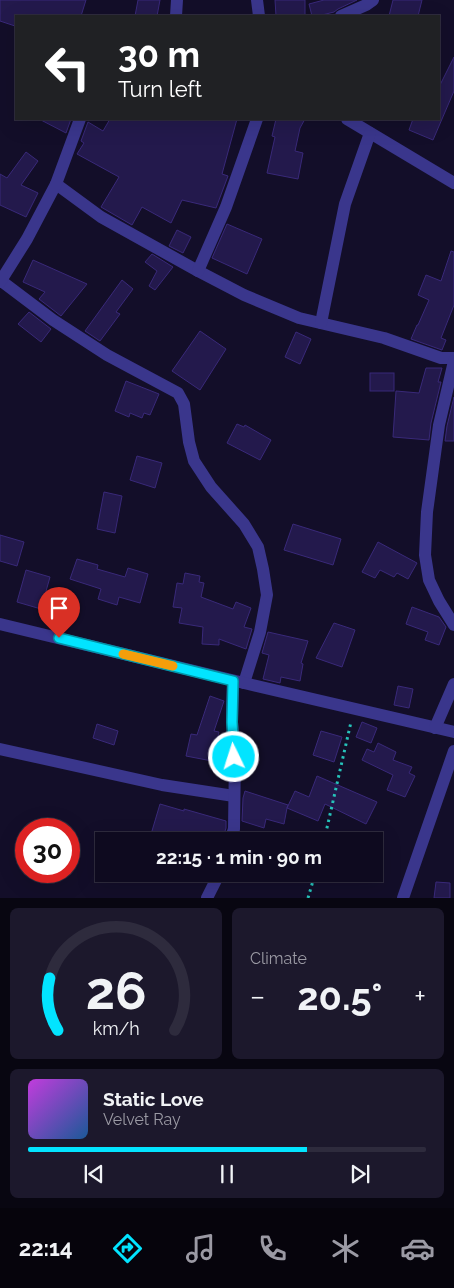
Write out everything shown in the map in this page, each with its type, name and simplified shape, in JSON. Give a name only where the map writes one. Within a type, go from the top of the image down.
[{"type":"street","points":[[176,15],[177,0]]},
{"type":"street","points":[[257,0],[259,15]]},
{"type":"street","points":[[343,15],[366,5],[372,0]]},
{"type":"street","points":[[80,120],[56,184],[27,239],[0,281],[53,320],[108,355],[178,393],[184,404],[189,442],[194,461],[211,486],[244,524],[258,546],[264,569],[267,595],[260,632],[239,682],[232,722],[234,757],[233,832]]},
{"type":"street","points":[[198,272],[226,207],[256,120]]},
{"type":"street","points":[[349,120],[454,183]]},
{"type":"street","points":[[321,323],[346,204],[370,133]]},
{"type":"street","points":[[56,184],[101,217],[198,272],[244,295],[299,318],[384,338],[441,358],[454,360],[439,425],[427,512],[425,555],[429,580],[439,602],[454,625]]},
{"type":"street","points":[[0,624],[454,732]]},
{"type":"street","points":[[435,728],[454,684]]},
{"type":"street","points":[[0,750],[162,785],[234,796]]},
{"type":"street","points":[[403,898],[454,751]]},
{"type":"street","points":[[207,898],[215,882]]},
{"type":"path","points":[[326,832],[354,709]]},
{"type":"path","points":[[308,898],[313,882]]},
{"type":"building","points":[[0,0],[86,0],[81,15],[15,15],[15,26],[0,21]]},
{"type":"building","points":[[138,0],[160,0],[157,15],[135,15]]},
{"type":"building","points":[[275,0],[305,0],[305,15],[276,15]]},
{"type":"building","points":[[324,0],[357,0],[334,12],[322,15],[312,15],[309,4]]},
{"type":"building","points":[[393,0],[422,0],[418,15],[389,15]]},
{"type":"building","points":[[454,57],[454,91],[433,140],[409,130],[413,120],[440,120],[440,85]]},
{"type":"building","points":[[41,120],[71,120],[66,133]]},
{"type":"building","points":[[109,120],[237,120],[222,174],[228,176],[216,208],[182,200],[171,223],[142,207],[132,225],[101,207],[119,177],[77,154],[84,143],[81,141],[88,122],[103,131]]},
{"type":"building","points":[[276,120],[304,120],[300,128],[295,151],[303,153],[298,179],[267,173],[275,137],[272,136]]},
{"type":"building","points":[[26,152],[38,161],[21,185],[38,193],[26,217],[0,205],[0,174],[7,178]]},
{"type":"building","points":[[227,224],[262,239],[247,274],[212,258]]},
{"type":"building","points":[[177,230],[191,237],[183,253],[169,246]]},
{"type":"building","points":[[451,251],[454,252],[454,305],[441,338],[446,340],[442,350],[411,339],[429,300],[418,295],[426,275],[441,281]]},
{"type":"building","points":[[152,254],[173,267],[155,290],[149,286],[157,271],[145,262]]},
{"type":"building","points":[[33,260],[87,284],[61,316],[39,299],[45,292],[23,282]]},
{"type":"building","points":[[122,280],[133,289],[116,312],[120,314],[100,341],[85,331]]},
{"type":"building","points":[[29,312],[51,329],[41,342],[18,324]]},
{"type":"building","points":[[200,331],[226,349],[200,390],[172,371]]},
{"type":"building","points":[[296,332],[311,339],[300,364],[285,357]]},
{"type":"building","points":[[426,368],[442,368],[438,382],[441,382],[429,440],[393,437],[396,391],[419,393]]},
{"type":"building","points":[[370,373],[394,373],[394,391],[370,391]]},
{"type":"building","points":[[126,381],[159,394],[150,415],[144,413],[142,418],[130,413],[129,417],[115,411]]},
{"type":"building","points":[[454,397],[454,441],[445,441],[447,426]]},
{"type":"building","points":[[237,424],[244,427],[245,425],[271,440],[260,460],[227,443]]},
{"type":"building","points":[[137,456],[162,463],[155,488],[130,480]]},
{"type":"building","points":[[104,492],[122,496],[115,533],[97,529]]},
{"type":"building","points":[[293,524],[341,539],[333,565],[284,550]]},
{"type":"building","points":[[0,535],[24,542],[17,566],[0,561]]},
{"type":"building","points":[[378,542],[417,563],[408,579],[397,573],[394,577],[380,570],[375,578],[362,572]]},
{"type":"building","points":[[77,559],[98,565],[97,569],[125,577],[128,568],[148,574],[140,603],[119,597],[117,605],[98,599],[101,589],[70,579]]},
{"type":"building","points":[[26,570],[50,577],[41,609],[17,602]]},
{"type":"building","points":[[185,573],[200,576],[199,582],[204,583],[201,597],[233,609],[236,602],[251,608],[244,627],[252,629],[246,649],[219,639],[219,645],[202,644],[203,627],[179,623],[182,608],[173,607],[177,583],[183,584]]},
{"type":"building","points":[[412,607],[439,617],[446,627],[439,645],[425,640],[428,632],[406,624]]},
{"type":"building","points":[[334,623],[355,630],[342,667],[316,658]]},
{"type":"building","points":[[268,632],[308,641],[301,663],[303,664],[300,681],[281,677],[280,683],[263,679],[269,655],[262,653]]},
{"type":"building","points":[[398,686],[413,689],[409,708],[394,705]]},
{"type":"building","points":[[210,696],[224,701],[214,731],[219,732],[212,761],[186,756],[191,734],[197,735]]},
{"type":"building","points":[[362,722],[377,728],[371,743],[356,737]]},
{"type":"building","points":[[97,724],[118,731],[114,745],[93,738]]},
{"type":"building","points":[[321,731],[342,737],[334,762],[313,755]]},
{"type":"building","points":[[378,743],[396,752],[393,760],[412,767],[409,773],[415,776],[405,797],[387,790],[393,775],[362,760],[367,749],[374,752]]},
{"type":"building","points":[[317,776],[377,802],[366,824],[325,804],[318,821],[287,808],[295,791],[309,797]]},
{"type":"building","points":[[245,791],[288,805],[284,824],[266,819],[264,828],[242,821]]},
{"type":"building","points":[[160,804],[226,821],[225,832],[152,832]]},
{"type":"building","points":[[436,882],[450,883],[450,898],[434,898]]},
{"type":"slow traffic","points":[[123,654],[173,666]]},
{"type":"route","points":[[59,638],[233,681],[232,722],[234,757]]}]
